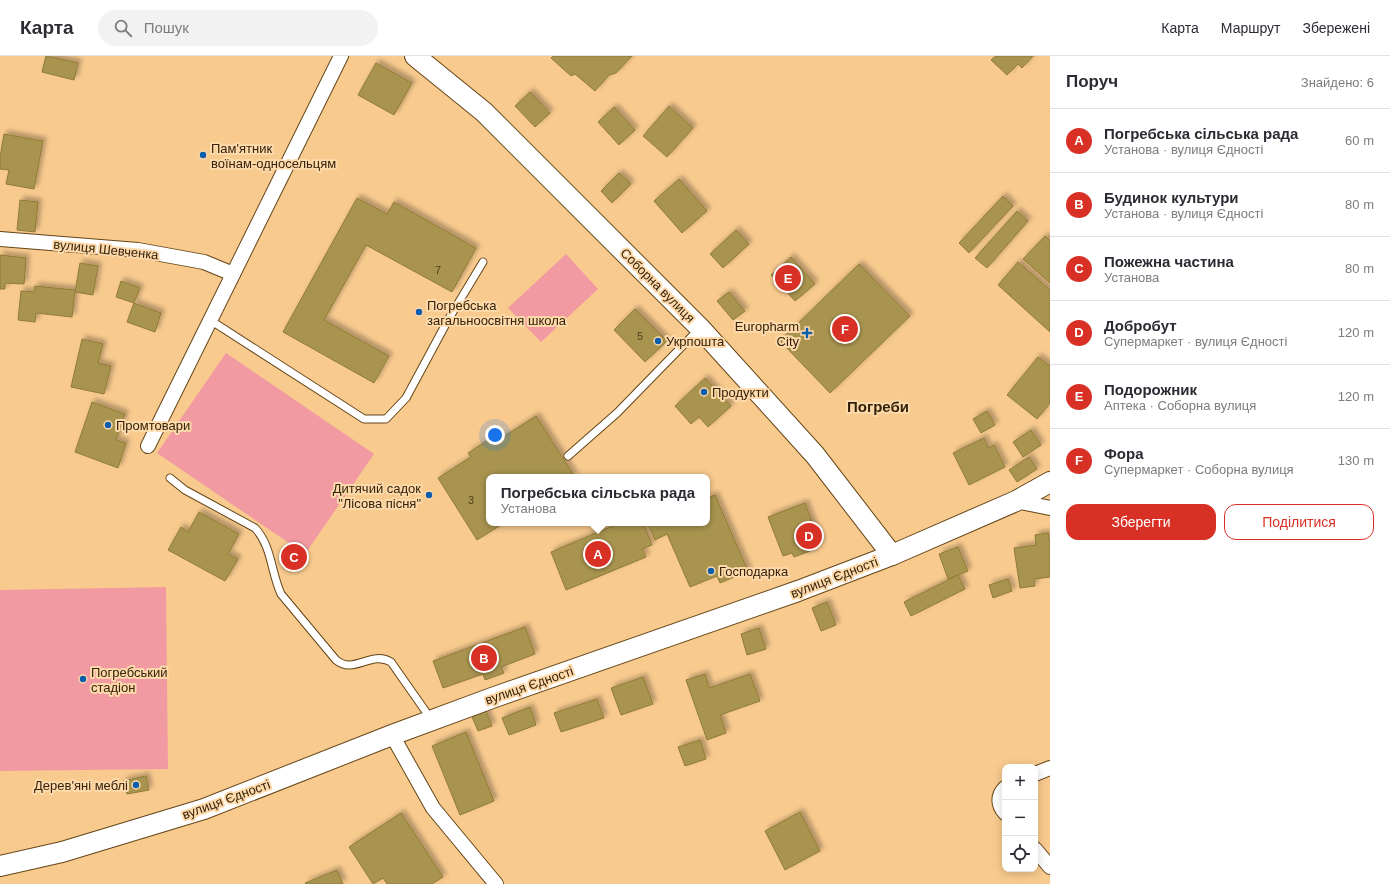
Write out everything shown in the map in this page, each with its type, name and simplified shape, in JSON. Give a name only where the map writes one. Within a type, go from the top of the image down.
[{"type":"main road","name":"Соборна вулиця","points":[[415,56],[484,112],[700,328],[815,455],[892,555]]},
{"type":"main road","name":"вулиця Єдності","points":[[0,866],[62,852],[204,809],[432,720],[798,591],[892,555],[1016,501],[1050,482]]},
{"type":"street","points":[[148,446],[341,56]]},
{"type":"street","name":"вулиця Шевченка","points":[[0,239],[138,250],[204,262],[233,274]]},
{"type":"street","points":[[1016,501],[1050,508]]},
{"type":"street","points":[[392,735],[433,808],[496,884]]},
{"type":"street","points":[[1038,773],[1050,768]]},
{"type":"street","points":[[1002,792],[999,799],[1002,809]]},
{"type":"street","points":[[1038,853],[1050,867]]},
{"type":"lane","points":[[210,320],[364,420],[386,419],[406,398],[448,320],[483,262]]},
{"type":"lane","points":[[568,456],[617,413],[700,328]]},
{"type":"lane","points":[[170,478],[185,490],[255,528],[262,536],[281,594],[336,660],[343,665],[351,665],[375,658],[385,659],[391,662],[432,720]]},
{"type":"shaded area","points":[[566,254],[598,289],[541,342],[508,308]]},
{"type":"shaded area","points":[[226,353],[374,454],[305,554],[157,453]]},
{"type":"shaded area","name":"Погребський стадіон","points":[[166,587],[168,769],[0,771],[0,590]]},
{"type":"building","points":[[46,56],[78,63],[74,80],[42,72]]},
{"type":"building","points":[[553,56],[632,56],[616,73],[609,75],[595,91],[575,74],[571,76],[551,58]]},
{"type":"building","points":[[996,56],[1033,56],[1022,68],[1018,64],[1007,75],[991,60]]},
{"type":"building","points":[[376,63],[412,83],[394,115],[358,95]]},
{"type":"building","points":[[530,92],[550,113],[535,127],[515,106]]},
{"type":"building","points":[[669,106],[693,128],[667,157],[643,136]]},
{"type":"building","points":[[614,107],[635,130],[619,145],[598,122]]},
{"type":"building","points":[[4,134],[43,141],[34,189],[6,184],[9,170],[0,169],[0,157]]},
{"type":"building","points":[[619,173],[631,184],[612,203],[601,191]]},
{"type":"building","points":[[679,179],[707,211],[682,233],[654,201]]},
{"type":"building","points":[[1003,196],[1013,206],[969,253],[959,243]]},
{"type":"building","points":[[357,198],[387,214],[394,202],[476,248],[452,292],[366,245],[324,320],[389,356],[374,383],[283,332]]},
{"type":"building","points":[[20,200],[38,202],[35,232],[17,230]]},
{"type":"building","points":[[1017,211],[1028,221],[987,268],[975,258]]},
{"type":"building","points":[[736,230],[749,244],[723,268],[710,254]]},
{"type":"building","points":[[1045,236],[1050,241],[1050,283],[1023,259]]},
{"type":"building","points":[[0,255],[26,258],[24,284],[5,283],[5,289],[0,289]]},
{"type":"building","points":[[791,257],[815,284],[795,301],[771,275]]},
{"type":"building","points":[[1018,262],[1050,290],[1050,332],[998,285]]},
{"type":"building","points":[[80,263],[98,266],[93,295],[75,292]]},
{"type":"building","points":[[859,264],[910,316],[830,393],[780,341]]},
{"type":"building","points":[[121,281],[140,288],[134,303],[116,297]]},
{"type":"building","points":[[35,286],[75,290],[72,317],[36,313],[35,322],[18,320],[21,291],[34,292]]},
{"type":"building","points":[[729,292],[745,311],[733,320],[717,301]]},
{"type":"building","points":[[134,303],[161,313],[155,332],[127,322]]},
{"type":"building","points":[[635,309],[667,341],[645,362],[614,330]]},
{"type":"building","points":[[82,339],[103,344],[98,363],[111,366],[104,394],[71,387]]},
{"type":"building","points":[[1038,357],[1050,366],[1050,403],[1037,419],[1007,395]]},
{"type":"building","name":"Продукти","points":[[705,378],[731,406],[708,427],[699,417],[691,424],[675,406]]},
{"type":"building","points":[[92,402],[125,414],[116,440],[126,443],[118,468],[75,452]]},
{"type":"building","points":[[987,411],[995,425],[981,433],[973,419]]},
{"type":"building","points":[[536,416],[573,474],[486,474],[486,526],[499,526],[477,540],[438,478],[471,457],[468,453],[498,434],[500,439]]},
{"type":"building","points":[[1031,430],[1041,445],[1023,457],[1013,442]]},
{"type":"building","points":[[984,438],[988,448],[994,445],[1005,467],[969,485],[953,453]]},
{"type":"building","points":[[1029,457],[1037,469],[1017,482],[1009,470]]},
{"type":"building","points":[[715,495],[748,571],[720,583],[717,576],[690,587],[667,534],[655,540],[649,526],[710,526],[710,497]]},
{"type":"building","points":[[805,503],[820,543],[808,547],[810,551],[794,557],[792,553],[783,556],[768,517]]},
{"type":"building","points":[[199,512],[239,534],[228,554],[238,559],[225,581],[168,550],[181,527],[188,532]]},
{"type":"building","points":[[613,526],[644,526],[652,545],[642,549],[646,557],[566,590],[551,552]]},
{"type":"building","points":[[1048,533],[1050,543],[1050,577],[1034,579],[1035,586],[1020,588],[1014,548],[1036,545],[1035,535]]},
{"type":"building","points":[[958,547],[968,571],[948,579],[939,554]]},
{"type":"building","points":[[958,575],[965,589],[911,616],[904,602]]},
{"type":"building","points":[[1008,579],[1012,591],[993,598],[989,585]]},
{"type":"building","points":[[827,602],[836,625],[821,631],[812,608]]},
{"type":"building","points":[[525,627],[535,654],[501,667],[504,673],[485,680],[483,674],[443,688],[433,661]]},
{"type":"building","points":[[759,628],[766,649],[747,655],[741,634]]},
{"type":"building","points":[[705,674],[709,688],[750,674],[760,701],[720,715],[726,733],[707,740],[686,680]]},
{"type":"building","points":[[643,677],[653,704],[621,715],[611,688]]},
{"type":"building","points":[[597,699],[604,718],[561,732],[554,713]]},
{"type":"building","points":[[530,707],[536,725],[509,735],[502,718]]},
{"type":"building","points":[[486,711],[492,726],[478,731],[472,717]]},
{"type":"building","points":[[466,732],[494,801],[460,815],[432,746]]},
{"type":"building","points":[[700,740],[706,759],[685,766],[678,747]]},
{"type":"building","name":"Дерев'яні меблі","points":[[146,776],[149,790],[127,794],[123,781]]},
{"type":"building","points":[[800,812],[820,851],[785,870],[765,831]]},
{"type":"building","points":[[401,813],[443,877],[432,884],[387,884],[383,878],[373,884],[349,847]]},
{"type":"building","points":[[337,870],[343,884],[305,883]]},
{"type":"place","name":"Пам'ятник воїнам-односельцям","points":[[203,155]]},
{"type":"place","name":"Подорожник","points":[[788,278]]},
{"type":"place","name":"Погребська загальноосвітня школа","points":[[419,312]]},
{"type":"place","name":"Фора","points":[[845,329]]},
{"type":"place","name":"Europharm City","points":[[807,333]]},
{"type":"place","name":"Укрпошта","points":[[658,341]]},
{"type":"place","name":"Продукти","points":[[704,392]]},
{"type":"place","name":"Промтовари","points":[[108,425]]},
{"type":"place","name":"Дитячий садок \"Лісова пісня\"","points":[[429,495]]},
{"type":"place","name":"Добробут","points":[[809,536]]},
{"type":"place","name":"Погребська сільська рада","points":[[598,554]]},
{"type":"place","name":"Пожежна частина","points":[[294,557]]},
{"type":"place","name":"Господарка","points":[[711,571]]},
{"type":"place","name":"Будинок культури","points":[[484,658]]},
{"type":"place","name":"Погребський стадіон","points":[[83,679]]},
{"type":"place","name":"Дерев'яні меблі","points":[[136,785]]},
{"type":"district","name":"Погреби","points":[[878,407]]}]
